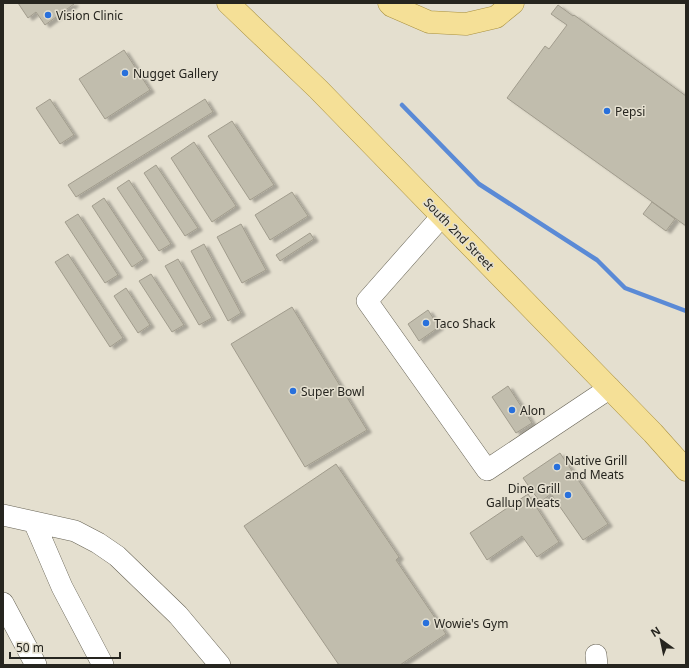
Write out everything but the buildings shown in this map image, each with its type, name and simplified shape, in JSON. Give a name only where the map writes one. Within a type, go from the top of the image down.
[{"type":"main road","name":"South 2nd Street","points":[[228,3],[318,89],[610,388],[686,470]]},
{"type":"main road","points":[[388,3],[429,22],[466,24],[496,17],[513,3]]},
{"type":"street","points":[[442,216],[367,301],[487,470],[610,388]]},
{"type":"street","points":[[3,515],[75,531],[98,542],[117,556],[178,615],[220,665]]},
{"type":"street","points":[[34,522],[62,587],[103,665]]},
{"type":"street","points":[[3,602],[36,665]]},
{"type":"waterway","points":[[402,105],[479,184],[597,260],[625,288],[686,311]]},
{"type":"place","name":"Vision Clinic","points":[[48,15]]},
{"type":"place","name":"Nugget Gallery","points":[[125,73]]},
{"type":"place","name":"Pepsi","points":[[607,111]]},
{"type":"place","name":"Taco Shack","points":[[426,323]]},
{"type":"place","name":"Super Bowl","points":[[293,391]]},
{"type":"place","name":"Alon","points":[[512,410]]},
{"type":"place","name":"Native Grill and Meats","points":[[557,467]]},
{"type":"place","name":"Dine Grill Gallup Meats","points":[[568,495]]},
{"type":"place","name":"Wowie's Gym","points":[[426,623]]}]
